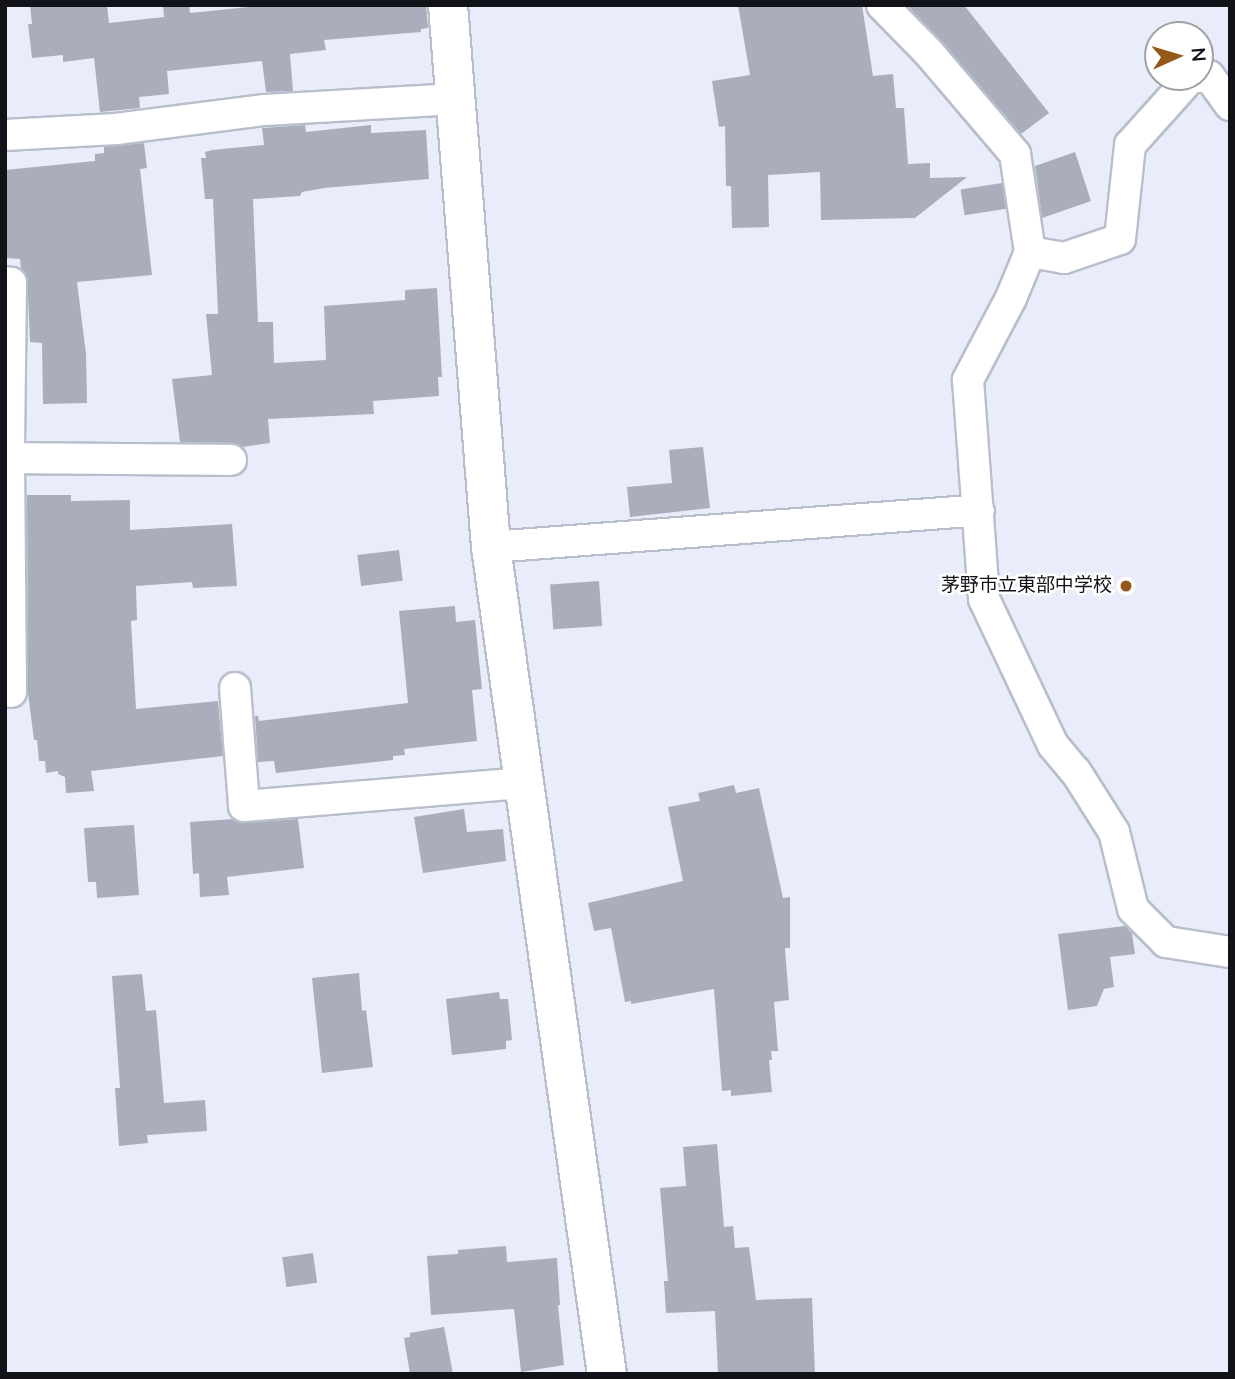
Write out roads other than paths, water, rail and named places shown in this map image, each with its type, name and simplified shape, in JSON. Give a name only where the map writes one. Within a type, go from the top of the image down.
[{"type":"street","points":[[449,5],[491,547],[607,1374]]},
{"type":"street","points":[[882,5],[929,53],[1015,154],[1030,252],[1011,298],[968,380],[984,599],[1053,745],[1076,772],[1114,832],[1133,909],[1166,942],[1230,952]]},
{"type":"street","points":[[1214,83],[1230,105]]},
{"type":"street","points":[[1030,252],[1064,258],[1120,239],[1130,145],[1178,91]]},
{"type":"street","points":[[5,135],[116,129],[265,110],[456,99]]},
{"type":"street","points":[[5,282],[10,284],[8,643],[11,692]]},
{"type":"street","points":[[9,458],[231,460]]},
{"type":"street","points":[[491,547],[979,510]]},
{"type":"street","points":[[235,688],[244,806],[522,783]]},
{"type":"place","name":"茅野市立東部中学校","points":[[1126,586]]}]
